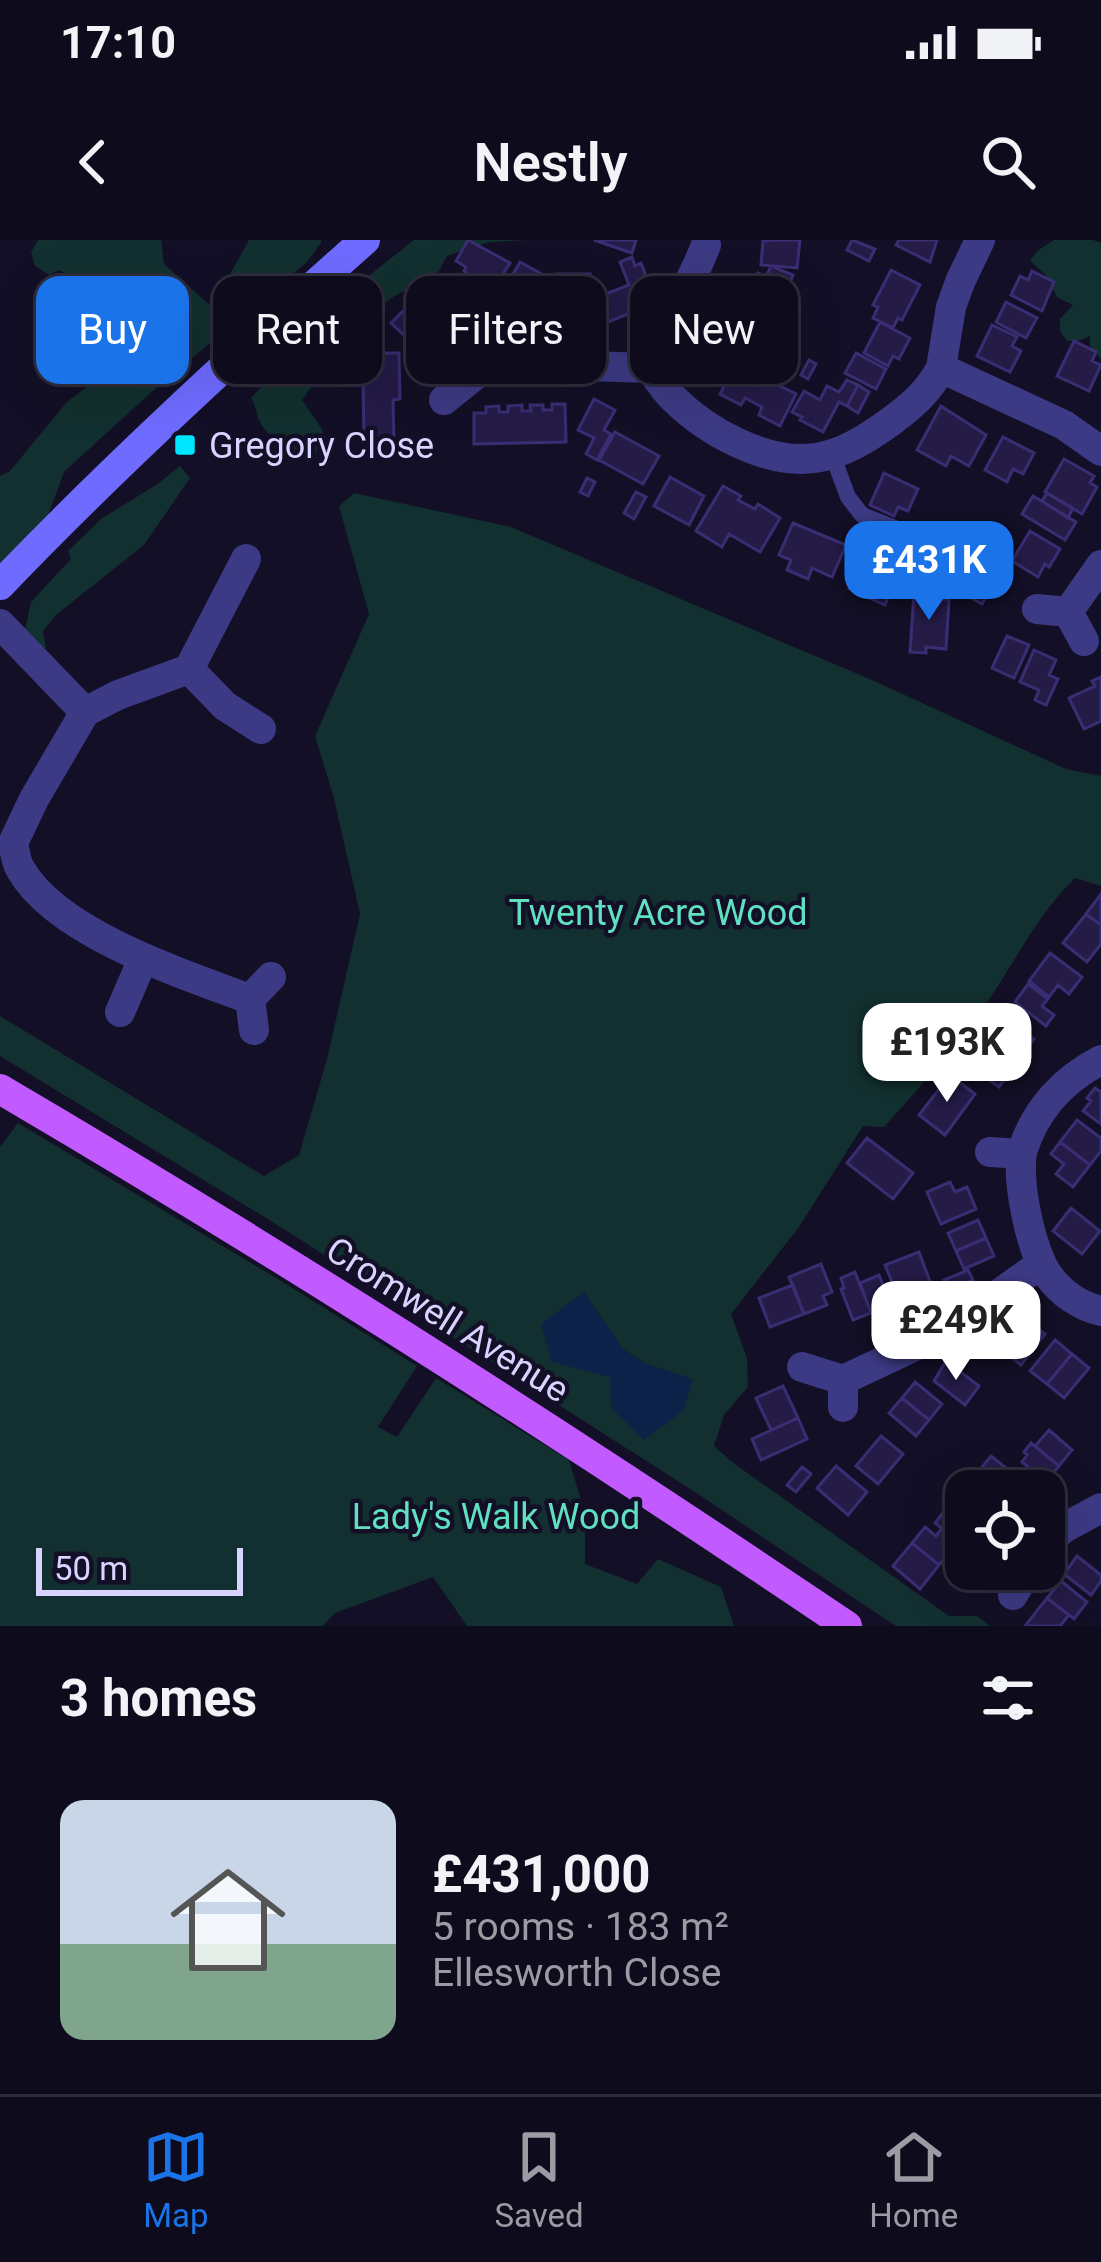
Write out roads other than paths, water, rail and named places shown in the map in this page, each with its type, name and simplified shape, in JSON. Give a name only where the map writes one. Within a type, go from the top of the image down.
[{"type":"main road","name":"Cromwell Avenue","points":[[0,1089],[143,1173],[625,1476],[847,1626]]},
{"type":"street","points":[[0,585],[148,436],[365,240]]},
{"type":"street","points":[[662,384],[671,396],[727,437],[795,459],[832,454],[902,414],[933,384],[941,368],[951,307],[980,240]]},
{"type":"street","points":[[694,276],[710,242]]},
{"type":"street","points":[[941,368],[1064,425],[1101,451]]},
{"type":"street","points":[[443,400],[463,384]]},
{"type":"street","points":[[246,559],[189,669],[86,712],[13,843],[20,869],[50,903],[89,929],[142,959],[258,1002]]},
{"type":"street","points":[[1068,612],[1101,565]]},
{"type":"street","points":[[1037,608],[1068,612]]},
{"type":"street","points":[[1068,612],[1084,640]]},
{"type":"street","points":[[0,624],[86,712]]},
{"type":"street","points":[[189,669],[225,706],[262,729]]},
{"type":"street","points":[[120,1012],[142,959]]},
{"type":"street","points":[[1101,1060],[1082,1070],[1048,1102],[1034,1123],[1022,1154],[1021,1183],[1041,1264],[1068,1295],[1101,1311]]},
{"type":"street","points":[[990,1152],[1022,1154]]},
{"type":"street","points":[[802,1367],[843,1393],[945,1332],[1041,1264]]},
{"type":"street","points":[[1065,1527],[1101,1508]]},
{"type":"lane","points":[[832,454],[848,497],[862,515],[900,530]]},
{"type":"water","points":[[584,1292],[623,1349],[647,1364],[692,1379],[684,1410],[644,1440],[611,1408],[610,1377],[552,1362],[541,1324]]},
{"type":"place","name":"Gregory Close","points":[[185,445]]},
{"type":"park label","name":"Twenty Acre Wood","points":[[658,912]]},
{"type":"park label","name":"Lady's Walk Wood","points":[[496,1516]]}]
